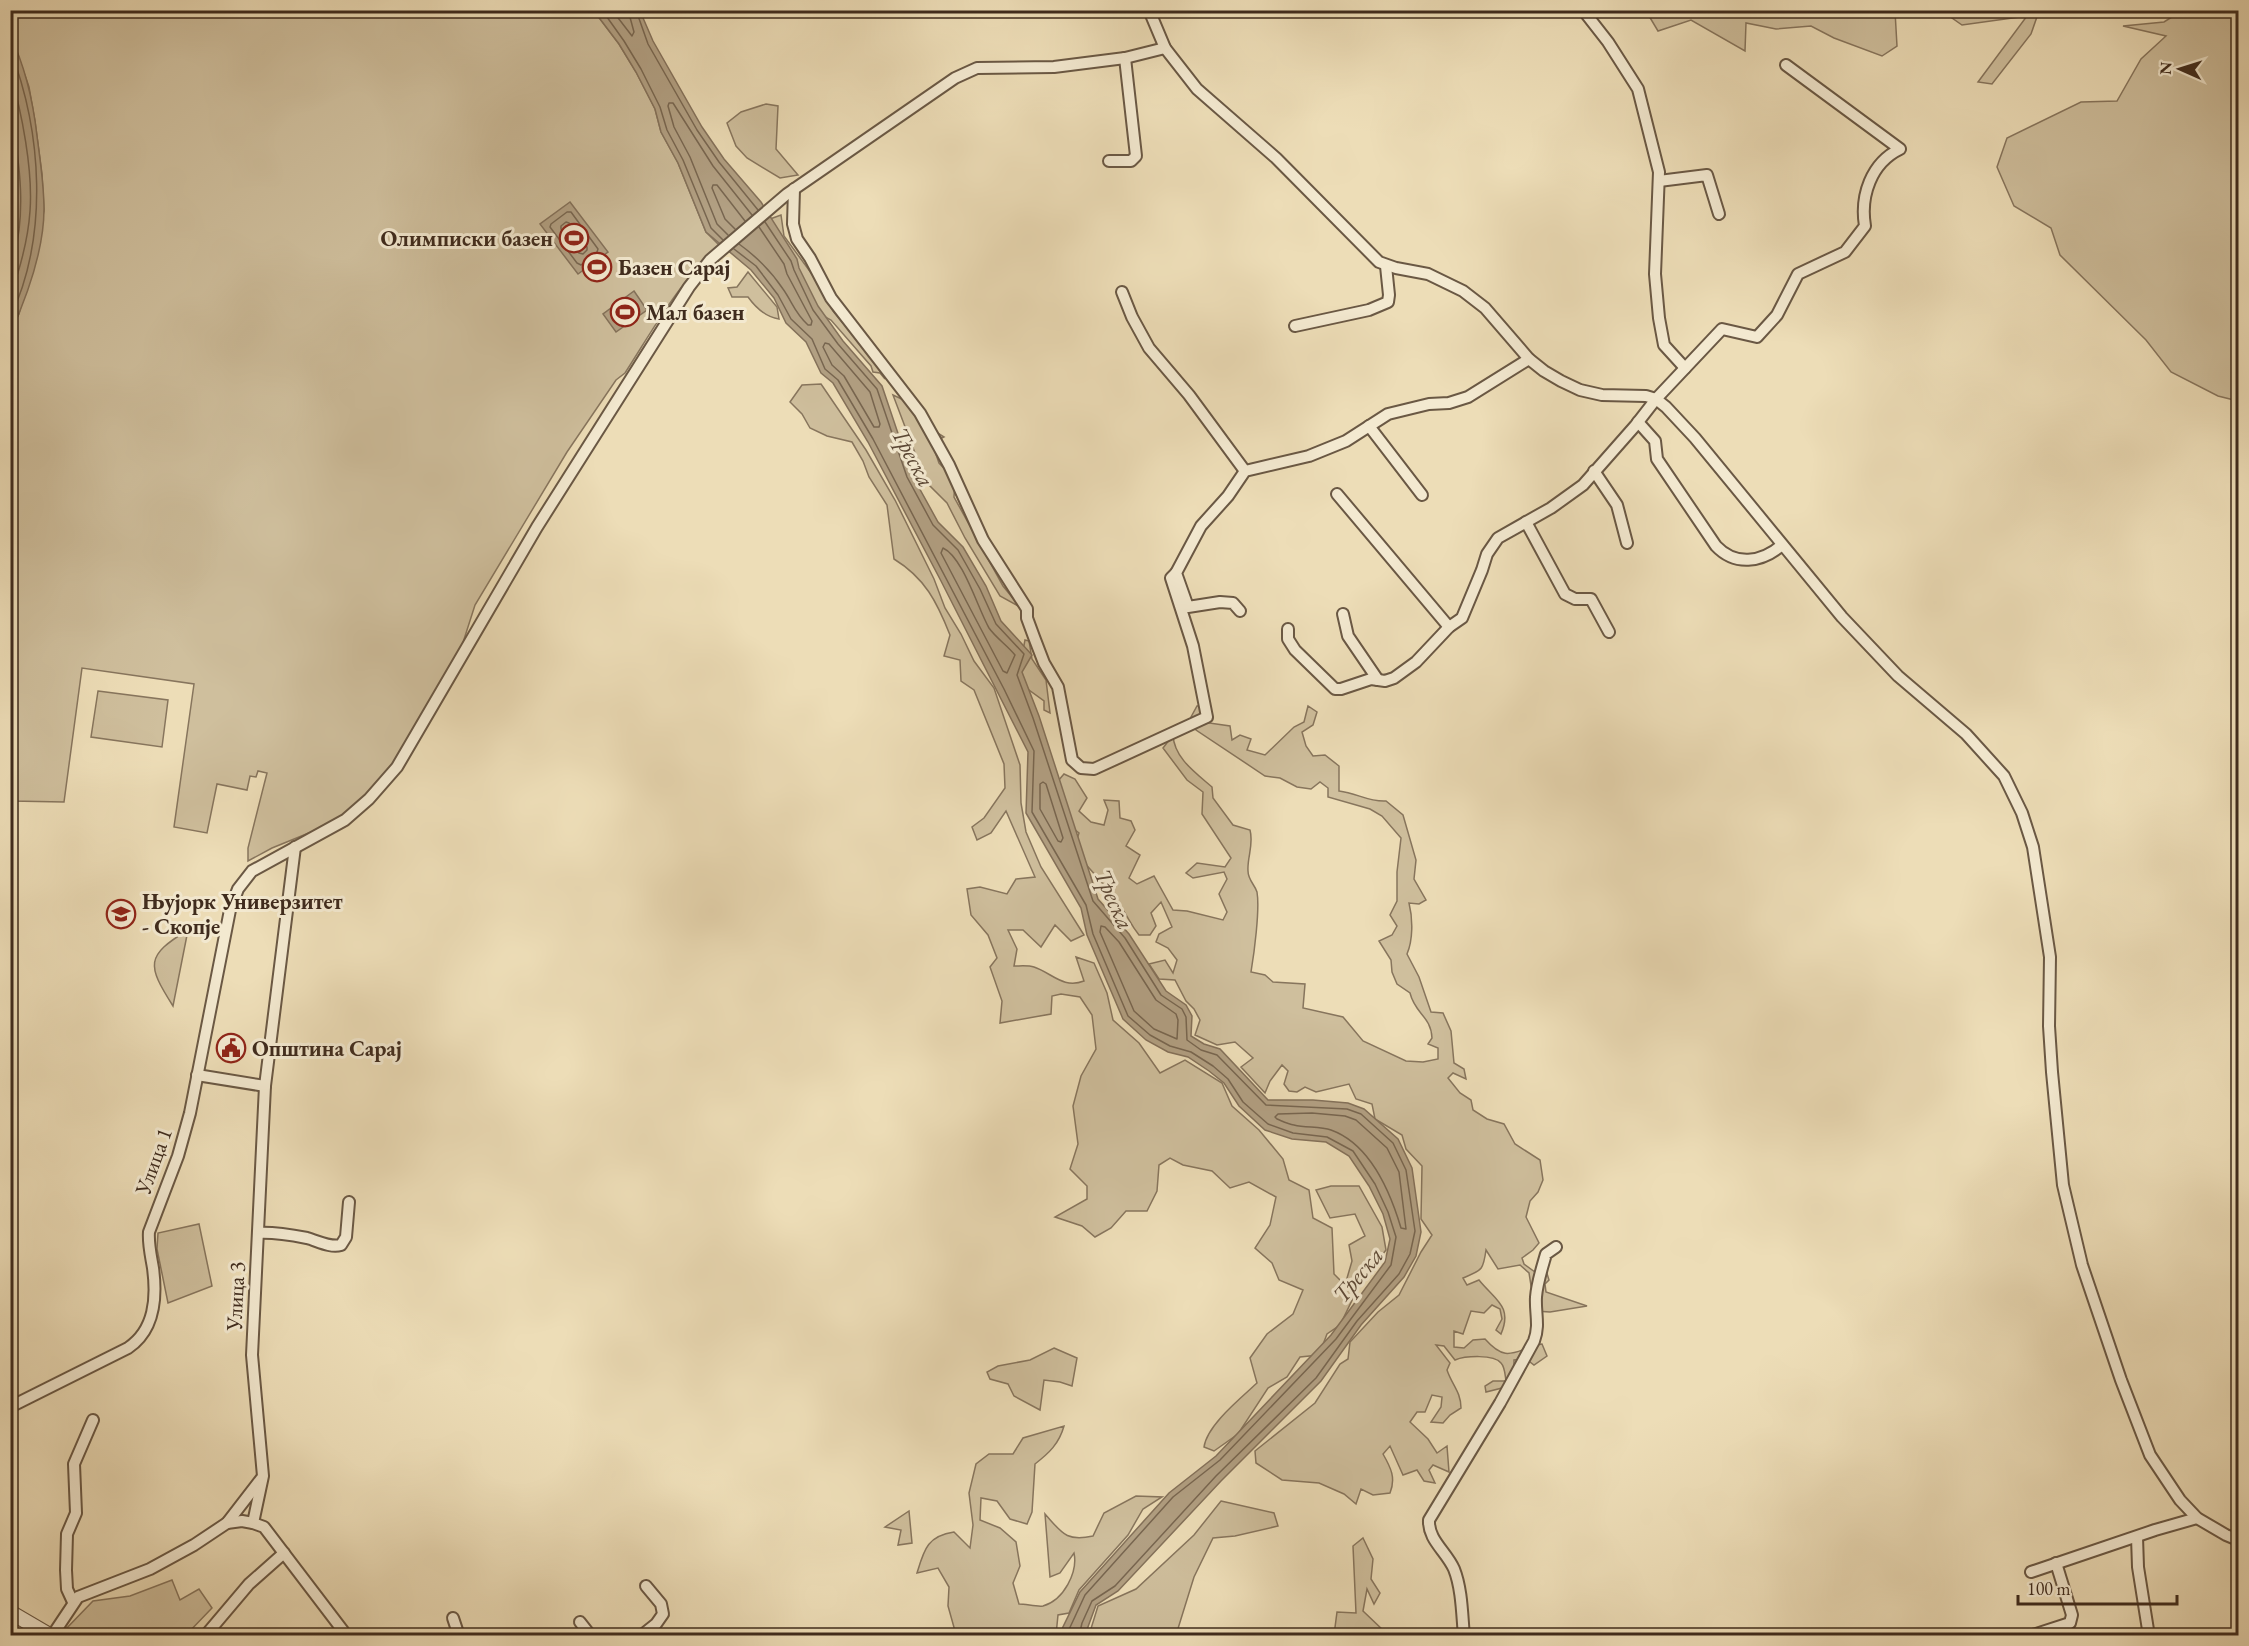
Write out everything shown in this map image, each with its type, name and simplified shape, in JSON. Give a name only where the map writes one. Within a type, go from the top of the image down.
[{"type":"street","points":[[1149,10],[1165,48],[1197,89],[1276,158],[1374,257],[1386,266],[1428,274],[1463,291],[1485,308],[1529,359],[1544,371],[1580,390],[1602,395],[1646,396],[1656,399],[1666,407],[1695,438],[1842,617],[1899,676],[1966,734],[2004,776],[2022,813],[2033,847],[2050,957],[2049,1026],[2052,1072],[2063,1185],[2074,1239],[2107,1339],[2150,1455],[2180,1500],[2197,1518],[2238,1540]]},
{"type":"street","points":[[1582,10],[1608,42],[1638,89],[1659,172],[1655,274],[1659,318],[1665,345],[1684,368]]},
{"type":"street","name":"Улица 1","points":[[10,1407],[128,1348],[138,1340],[147,1327],[153,1312],[154,1291],[148,1243],[149,1232],[183,1139],[233,899],[244,879],[265,862],[345,820],[360,808],[397,767],[559,490],[689,287],[710,260],[794,189],[936,90],[977,68],[1054,67],[1125,58],[1165,48]]},
{"type":"street","points":[[1109,160],[1131,161],[1136,156],[1125,58]]},
{"type":"street","points":[[1288,629],[1288,639],[1296,650],[1335,689],[1371,679],[1386,681],[1394,678],[1416,662],[1449,627],[1462,618],[1487,554],[1498,538],[1551,508],[1583,485],[1656,399],[1722,329],[1757,337],[1777,315],[1798,274],[1845,252],[1865,226],[1865,191],[1875,170],[1893,152],[1900,149],[1786,65]]},
{"type":"street","points":[[1659,181],[1707,175],[1719,214]]},
{"type":"street","points":[[794,189],[793,224],[797,239],[831,298],[920,413],[949,465],[982,540],[1028,609],[1027,618],[1044,663],[1058,687],[1072,760],[1081,768],[1094,769],[1207,717],[1193,646],[1171,578],[1176,573],[1201,526],[1228,496],[1245,471],[1309,456],[1346,441],[1389,414],[1428,404],[1449,404],[1467,397],[1529,359]]},
{"type":"street","points":[[1295,326],[1369,310],[1388,302],[1386,266]]},
{"type":"street","points":[[1122,292],[1132,317],[1149,348],[1189,395],[1245,471]]},
{"type":"street","points":[[1638,422],[1655,441],[1657,459],[1723,554],[1734,559],[1747,560],[1762,556],[1782,545]]},
{"type":"street","points":[[1369,426],[1422,495]]},
{"type":"street","points":[[1594,471],[1617,505],[1627,543]]},
{"type":"street","points":[[1337,494],[1449,627]]},
{"type":"street","points":[[1526,522],[1565,594],[1575,599],[1592,598],[1609,632]]},
{"type":"street","points":[[1176,573],[1188,607],[1227,602],[1233,603],[1240,611]]},
{"type":"street","points":[[1343,614],[1348,636],[1378,680]]},
{"type":"street","name":"Улица 3","points":[[253,1523],[263,1476],[252,1355],[265,1086],[295,847]]},
{"type":"street","points":[[197,1075],[265,1086]]},
{"type":"street","points":[[258,1233],[276,1233],[333,1246],[341,1245],[346,1237],[349,1202]]},
{"type":"street","points":[[1464,1635],[1455,1572],[1447,1554],[1432,1538],[1428,1529],[1429,1520],[1500,1403],[1534,1341],[1538,1331],[1536,1300],[1538,1285],[1546,1254],[1556,1247]]},
{"type":"street","points":[[73,1602],[67,1589],[66,1570],[67,1534],[76,1513],[74,1464],[93,1420]]},
{"type":"street","points":[[10,1612],[51,1635],[73,1602],[86,1593],[122,1581],[160,1564],[227,1523],[263,1476]]},
{"type":"street","points":[[2031,1572],[2197,1518]]},
{"type":"street","points":[[227,1523],[242,1521],[264,1527],[347,1635]]},
{"type":"street","points":[[2137,1537],[2138,1567],[2149,1635]]},
{"type":"street","points":[[205,1635],[249,1584],[284,1554]]},
{"type":"street","points":[[2030,1635],[2070,1623],[2072,1616],[2056,1563]]},
{"type":"street","points":[[641,1635],[657,1624],[663,1614],[661,1604],[646,1586]]},
{"type":"street","points":[[453,1618],[459,1635]]},
{"type":"street","points":[[580,1622],[591,1635]]},
{"type":"shaded area","points":[[2183,10],[2238,11],[2238,401],[2218,396],[2171,372],[2146,340],[2060,255],[2051,228],[2014,206],[1997,167],[2007,138],[2081,102],[2117,101],[2141,59],[2166,36],[2123,26],[2164,22]]},
{"type":"shaded area","points":[[11,11],[594,11],[619,44],[636,72],[655,109],[661,132],[678,163],[706,232],[719,245],[679,290],[625,373],[616,380],[567,452],[475,605],[459,655],[399,761],[365,799],[331,824],[272,848],[248,861],[248,848],[267,773],[258,771],[256,777],[250,776],[247,790],[217,784],[207,833],[174,827],[194,684],[82,668],[64,802],[11,801],[10,332],[19,314],[44,211],[35,121],[29,87],[11,35]]},
{"type":"shaded area","points":[[1646,11],[1895,11],[1897,46],[1882,56],[1834,38],[1811,26],[1776,29],[1746,23],[1745,51],[1691,20],[1658,31]]},
{"type":"shaded area","points":[[1942,11],[2039,11],[2031,34],[1992,84],[1978,82],[2027,16],[1962,25]]},
{"type":"shaded area","points":[[766,104],[778,106],[776,149],[798,175],[780,178],[747,158],[736,146],[727,123],[741,112]]},
{"type":"shaded area","points":[[781,215],[784,236],[817,281],[833,311],[873,359],[885,379],[880,373],[873,372],[871,366],[831,320],[816,312],[770,219]]},
{"type":"shaded area","points":[[748,272],[777,307],[779,319],[761,311],[748,297],[732,297],[728,288],[737,287]]},
{"type":"shaded area","points":[[821,384],[866,450],[895,500],[934,579],[945,608],[974,661],[994,688],[1020,765],[1021,803],[1026,832],[1041,867],[1084,935],[1071,941],[1055,925],[1041,947],[1023,930],[1008,930],[1017,949],[1014,966],[1034,967],[1064,982],[1077,983],[1084,981],[1076,957],[1094,963],[1107,993],[1113,1020],[1139,1043],[1160,1073],[1185,1060],[1222,1083],[1232,1106],[1259,1130],[1283,1159],[1289,1180],[1309,1190],[1313,1218],[1332,1228],[1334,1274],[1345,1285],[1352,1261],[1349,1245],[1365,1236],[1355,1214],[1330,1218],[1316,1190],[1331,1186],[1359,1186],[1382,1227],[1386,1250],[1362,1280],[1340,1325],[1327,1334],[1319,1355],[1300,1357],[1287,1377],[1268,1388],[1238,1434],[1214,1451],[1204,1447],[1211,1430],[1226,1412],[1257,1383],[1250,1358],[1267,1334],[1293,1314],[1303,1290],[1279,1280],[1272,1263],[1255,1248],[1270,1225],[1276,1197],[1249,1182],[1230,1188],[1212,1171],[1183,1165],[1170,1158],[1159,1165],[1157,1191],[1147,1211],[1126,1211],[1111,1228],[1095,1237],[1082,1226],[1055,1217],[1087,1199],[1087,1186],[1070,1169],[1078,1144],[1073,1106],[1081,1076],[1096,1049],[1092,1015],[1080,997],[1061,994],[1052,996],[1051,1014],[1000,1023],[1002,1001],[990,967],[997,958],[988,935],[971,915],[967,889],[980,887],[1007,894],[1016,879],[1035,877],[1006,811],[991,833],[977,840],[972,827],[984,818],[1005,788],[1004,764],[974,690],[961,681],[960,660],[944,656],[950,635],[935,601],[914,574],[894,559],[887,505],[869,477],[852,442],[827,436],[810,428],[802,414],[790,402],[802,385]]},
{"type":"shaded area","points":[[893,395],[906,401],[928,427],[944,437],[932,443],[939,463],[955,480],[954,497],[1003,586],[1020,607],[1000,596],[947,503],[926,482]]},
{"type":"shaded area","points":[[1025,640],[1029,641],[1032,659],[1046,680],[1050,713],[1044,710],[1044,701],[1029,690],[1018,676]]},
{"type":"shaded area","points":[[98,691],[168,700],[162,747],[91,737]]},
{"type":"shaded area","points":[[1207,705],[1202,722],[1230,726],[1232,740],[1240,735],[1251,739],[1247,750],[1265,755],[1294,727],[1304,722],[1308,706],[1317,712],[1313,725],[1302,732],[1306,746],[1313,756],[1325,755],[1339,766],[1339,791],[1386,801],[1403,815],[1416,860],[1414,879],[1426,900],[1419,904],[1409,903],[1412,929],[1407,954],[1419,977],[1431,1012],[1443,1013],[1451,1031],[1454,1063],[1464,1069],[1466,1079],[1453,1073],[1448,1078],[1460,1093],[1471,1100],[1473,1110],[1487,1119],[1504,1124],[1515,1144],[1540,1160],[1543,1180],[1538,1192],[1530,1201],[1526,1217],[1539,1243],[1522,1258],[1524,1264],[1535,1272],[1534,1284],[1545,1267],[1549,1280],[1545,1284],[1546,1292],[1587,1306],[1550,1312],[1535,1311],[1529,1273],[1520,1265],[1498,1269],[1486,1250],[1484,1263],[1480,1269],[1463,1278],[1467,1285],[1479,1280],[1496,1298],[1504,1310],[1505,1317],[1501,1334],[1496,1330],[1502,1319],[1500,1309],[1492,1305],[1484,1313],[1471,1311],[1463,1334],[1454,1331],[1454,1347],[1464,1348],[1473,1340],[1485,1339],[1500,1351],[1512,1353],[1542,1344],[1547,1356],[1534,1365],[1526,1359],[1514,1360],[1514,1375],[1502,1388],[1486,1392],[1485,1386],[1493,1381],[1506,1381],[1501,1363],[1486,1357],[1455,1360],[1444,1346],[1436,1345],[1450,1363],[1447,1370],[1458,1393],[1461,1408],[1443,1423],[1431,1422],[1441,1407],[1442,1397],[1432,1395],[1425,1412],[1417,1412],[1410,1422],[1428,1439],[1437,1453],[1447,1446],[1449,1472],[1433,1465],[1429,1470],[1435,1483],[1424,1481],[1417,1470],[1403,1475],[1390,1446],[1383,1454],[1392,1473],[1393,1483],[1390,1493],[1373,1495],[1361,1489],[1356,1504],[1344,1494],[1319,1483],[1282,1480],[1256,1463],[1255,1451],[1315,1403],[1340,1364],[1348,1359],[1350,1342],[1378,1312],[1399,1295],[1432,1235],[1421,1219],[1422,1166],[1406,1149],[1402,1135],[1375,1119],[1372,1104],[1356,1099],[1349,1084],[1316,1092],[1305,1087],[1297,1092],[1289,1091],[1284,1084],[1288,1071],[1282,1065],[1270,1081],[1265,1093],[1241,1067],[1253,1058],[1235,1042],[1217,1045],[1195,1035],[1200,1020],[1194,1009],[1186,1001],[1175,980],[1159,979],[1149,964],[1165,960],[1173,973],[1177,960],[1168,948],[1156,942],[1159,934],[1172,927],[1161,902],[1151,913],[1156,926],[1150,935],[1139,935],[1111,894],[1073,851],[1079,833],[1061,819],[1052,788],[1064,774],[1075,779],[1087,798],[1079,811],[1091,822],[1104,825],[1108,810],[1104,800],[1119,801],[1120,818],[1131,821],[1135,830],[1126,846],[1140,855],[1129,878],[1137,884],[1154,876],[1173,910],[1223,920],[1227,912],[1219,894],[1227,879],[1224,872],[1193,878],[1186,873],[1197,863],[1225,867],[1231,858],[1202,814],[1203,792],[1187,780],[1163,748],[1173,735],[1177,751],[1212,787],[1213,798],[1233,825],[1250,830],[1248,874],[1257,892],[1258,900],[1251,972],[1265,975],[1273,982],[1305,984],[1303,1008],[1343,1017],[1363,1041],[1406,1061],[1423,1062],[1438,1059],[1438,1048],[1428,1044],[1432,1038],[1429,1025],[1415,1006],[1410,993],[1397,984],[1392,972],[1391,960],[1379,941],[1392,935],[1397,926],[1390,915],[1397,901],[1397,872],[1401,838],[1382,816],[1370,809],[1328,797],[1328,788],[1320,782],[1311,789],[1297,787],[1280,778],[1265,776],[1196,730],[1191,717],[1197,706]]},
{"type":"shaded area","points":[[188,930],[173,1006],[158,980],[155,962],[164,947]]},
{"type":"shaded area","points":[[199,1224],[212,1286],[168,1303],[157,1249],[158,1233]]},
{"type":"shaded area","points":[[1054,1348],[1077,1358],[1072,1386],[1044,1380],[1040,1410],[1014,1396],[1008,1384],[990,1379],[987,1372],[998,1366],[1030,1360]]},
{"type":"shaded area","points":[[1064,1426],[1053,1448],[1035,1464],[1032,1512],[1027,1524],[1010,1519],[997,1501],[981,1498],[980,1520],[1000,1528],[1016,1542],[1020,1566],[1013,1583],[1019,1604],[1043,1606],[1051,1603],[1063,1592],[1074,1568],[1074,1553],[1060,1573],[1050,1577],[1045,1514],[1065,1534],[1070,1537],[1084,1538],[1093,1536],[1104,1513],[1136,1496],[1162,1497],[1143,1509],[1128,1535],[1079,1590],[1069,1613],[1058,1615],[1056,1635],[933,1635],[955,1631],[948,1606],[949,1587],[938,1568],[917,1573],[928,1545],[938,1537],[954,1532],[970,1548],[973,1525],[969,1493],[976,1464],[989,1454],[1013,1454],[1023,1438]]},
{"type":"shaded area","points":[[1221,1501],[1274,1513],[1278,1526],[1235,1536],[1213,1538],[1194,1577],[1176,1635],[1089,1635],[1098,1606],[1136,1589],[1194,1535]]},
{"type":"shaded area","points":[[909,1511],[912,1543],[898,1545],[901,1530],[885,1527]]},
{"type":"shaded area","points":[[1363,1538],[1373,1559],[1371,1579],[1380,1593],[1374,1604],[1367,1589],[1363,1611],[1386,1633],[1334,1635],[1337,1612],[1356,1613],[1353,1546]]},
{"type":"shaded area","points":[[172,1580],[180,1600],[199,1589],[212,1608],[186,1635],[71,1636],[64,1631],[93,1601],[130,1596]]},
{"type":"water","points":[[594,11],[640,11],[653,41],[702,127],[724,159],[761,202],[797,259],[799,268],[818,306],[843,341],[882,386],[912,475],[938,522],[963,547],[986,586],[1001,621],[1032,655],[1022,672],[1039,716],[1098,899],[1129,934],[1166,991],[1186,1005],[1192,1016],[1191,1036],[1204,1044],[1220,1049],[1268,1100],[1348,1103],[1364,1109],[1398,1139],[1412,1168],[1421,1232],[1416,1256],[1404,1277],[1361,1325],[1321,1381],[1221,1481],[1118,1591],[1096,1605],[1085,1635],[1059,1635],[1080,1592],[1169,1493],[1216,1456],[1331,1335],[1385,1262],[1390,1239],[1383,1214],[1369,1186],[1349,1156],[1326,1142],[1292,1139],[1265,1130],[1239,1106],[1224,1083],[1209,1071],[1188,1057],[1168,1052],[1146,1040],[1123,1019],[1087,935],[1081,908],[1026,813],[1028,752],[941,581],[868,442],[833,383],[821,373],[806,342],[786,323],[774,298],[751,270],[706,232],[678,163],[661,132],[655,109],[619,44]]},
{"type":"water","points":[[10,35],[28,84],[42,172],[44,209],[41,240],[34,272],[11,332]]},
{"type":"water","name":"Олимписки базен","points":[[570,202],[608,252],[578,274],[540,224]]},
{"type":"water","name":"Мал базен","points":[[634,291],[647,310],[616,332],[603,314]]},
{"type":"place","name":"Олимписки базен","points":[[574,238]]},
{"type":"place","name":"Базен Сарај","points":[[597,267]]},
{"type":"place","name":"Мал базен","points":[[625,312]]},
{"type":"place","name":"Њујорк Универзитет - Скопје","points":[[121,914]]},
{"type":"place","name":"Општина Сарај","points":[[231,1048]]},
{"type":"water label","name":"Треска","points":[[913,457]]},
{"type":"water label","name":"Треска","points":[[1114,899]]},
{"type":"water label","name":"Треска","points":[[1358,1275]]}]
